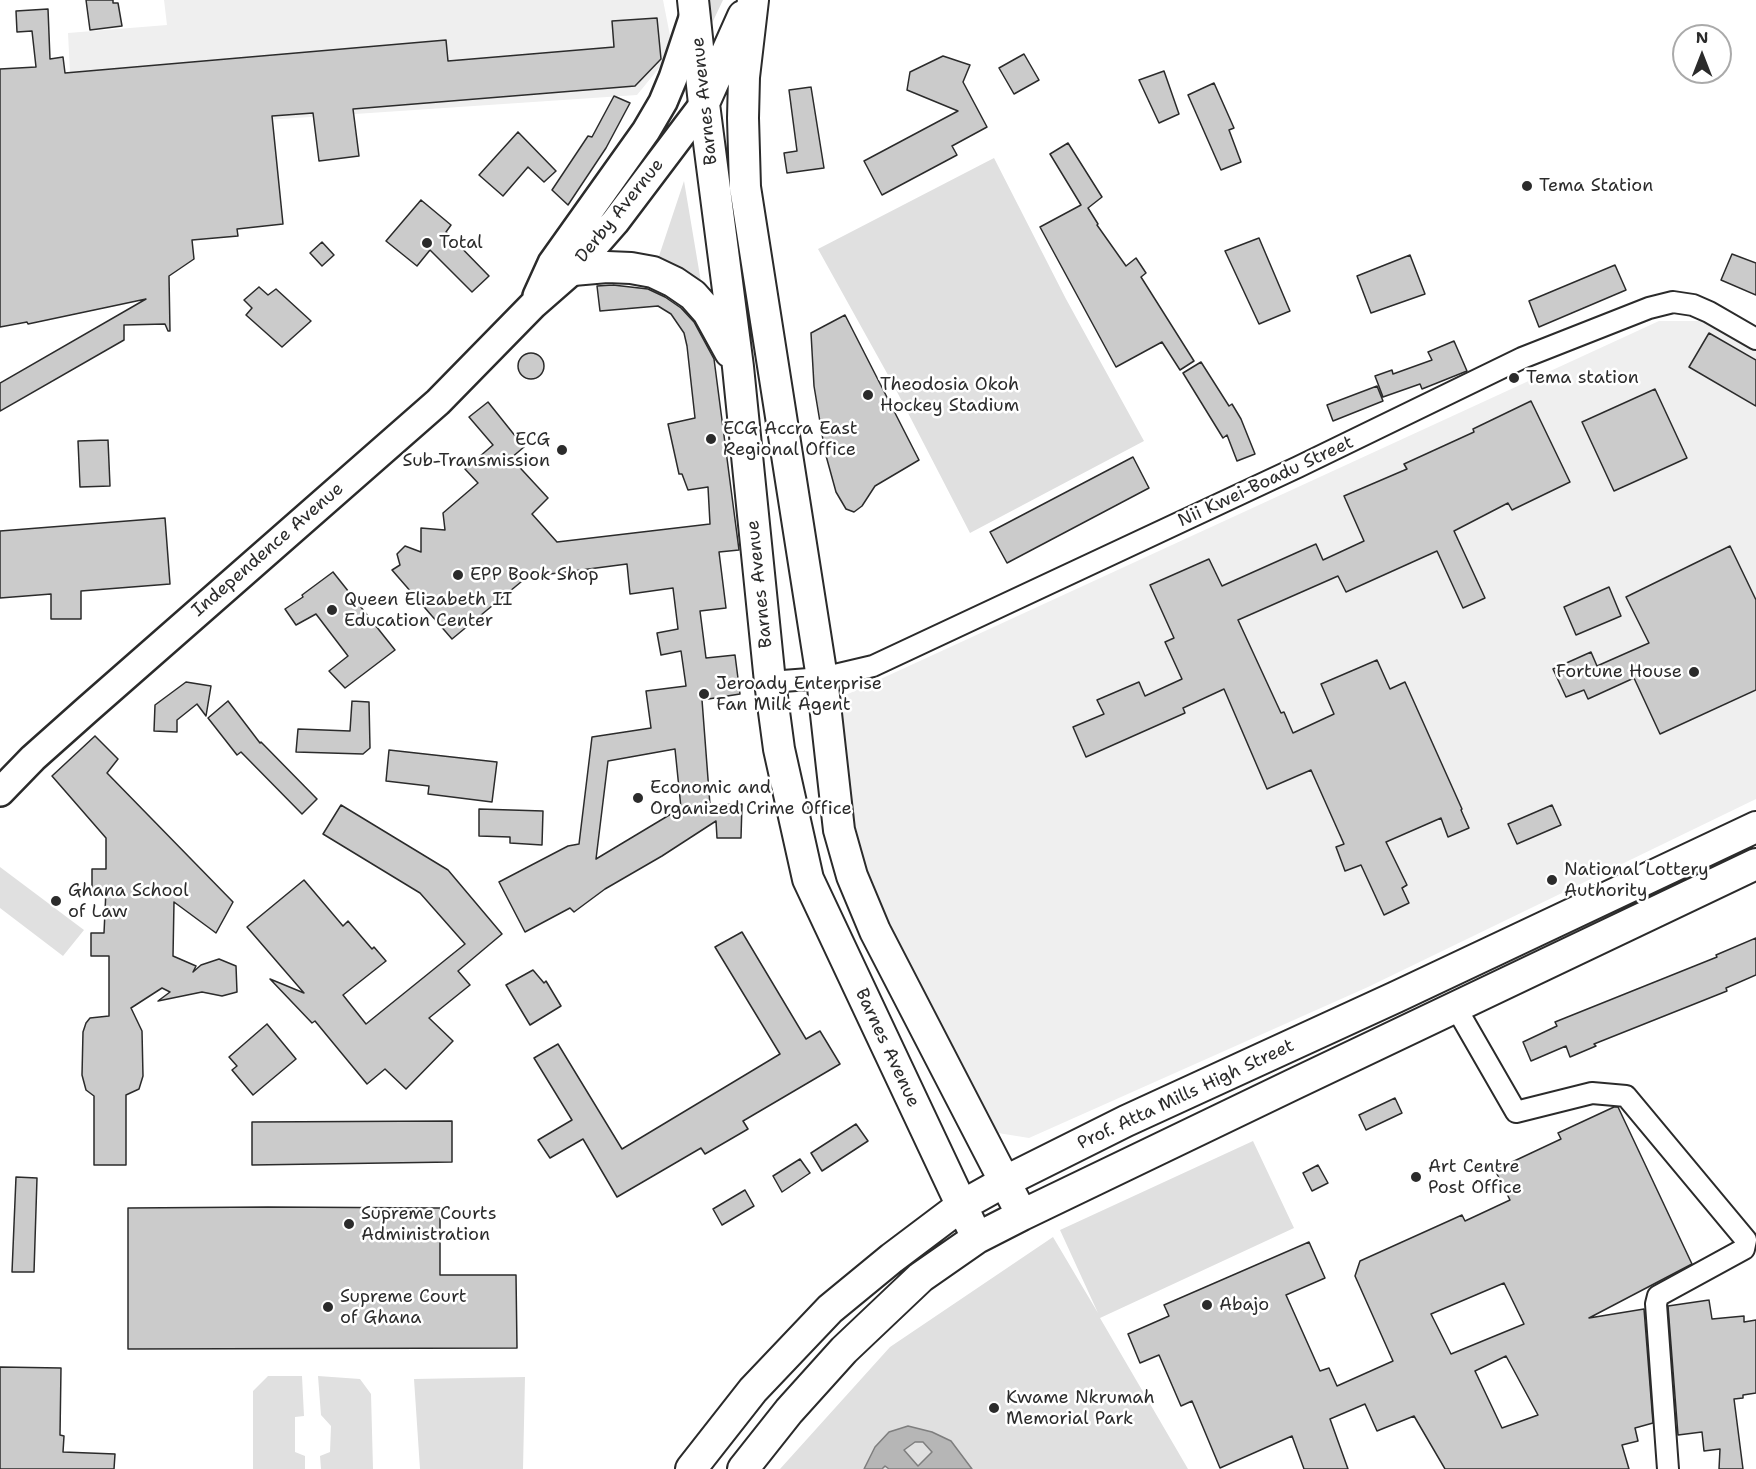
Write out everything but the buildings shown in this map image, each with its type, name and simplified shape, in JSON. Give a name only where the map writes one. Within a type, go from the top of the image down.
[{"type":"main road","name":"Derby Avernue","points":[[532,305],[573,270],[615,222],[704,104],[752,0]]},
{"type":"main road","name":"Barnes Avenue","points":[[752,0],[742,117],[745,187],[822,678],[838,830],[852,876],[875,931],[1022,1215]]},
{"type":"main road","name":"Derby Avernue","points":[[532,305],[552,263],[646,131],[663,102],[694,6]]},
{"type":"main road","name":"Barnes Avenue","points":[[694,6],[704,104],[738,368],[770,682],[779,749],[808,879],[977,1238]]},
{"type":"main road","points":[[573,270],[607,267],[631,268],[653,272],[674,282],[693,296],[708,312],[738,368]]},
{"type":"main road","name":"Independence Avenue","points":[[0,792],[72,723],[438,402],[532,305]]},
{"type":"main road","name":"Prof. Atta Mills High Street","points":[[691,1469],[753,1390],[830,1309],[961,1206],[1126,1121],[1756,827]]},
{"type":"main road","name":"Prof. Atta Mills High Street","points":[[743,1469],[789,1411],[844,1350],[921,1277],[977,1238],[1455,1006],[1756,864]]},
{"type":"street","name":"Nii Kwei-Boadu Street","points":[[770,682],[822,678],[873,666],[1298,467],[1522,358],[1649,308],[1673,302],[1693,305],[1756,339]]},
{"type":"street","points":[[1455,1006],[1516,1112],[1592,1093],[1626,1096],[1746,1239],[1744,1249],[1658,1296],[1656,1304],[1668,1469]]},
{"type":"shaded area","points":[[164,0],[663,0],[673,51],[637,95],[73,133],[68,33],[167,25]]},
{"type":"shaded area","points":[[699,0],[723,0],[705,38]]},
{"type":"shaded area","name":"Theodosia Okoh Hockey Stadium","points":[[994,158],[1066,299],[1144,441],[970,533],[893,384],[818,249]]},
{"type":"shaded area","points":[[684,181],[702,288],[658,259]]},
{"type":"shaded area","points":[[1659,321],[1708,321],[1756,347],[1756,799],[1368,987],[1029,1138],[998,1133],[916,986],[855,846],[835,700]]},
{"type":"shaded area","points":[[0,867],[84,930],[63,956],[0,908]]},
{"type":"shaded area","name":"Kwame Nkrumah Memorial Park","points":[[1253,1141],[1294,1228],[1100,1318],[1188,1469],[780,1469],[890,1347],[1053,1237],[1098,1313],[1060,1230]]},
{"type":"shaded area","points":[[268,1376],[302,1376],[304,1416],[295,1417],[295,1452],[305,1456],[305,1469],[253,1469],[253,1391]]},
{"type":"shaded area","points":[[318,1376],[360,1379],[371,1394],[373,1469],[321,1469],[320,1456],[330,1452],[331,1426],[321,1415]]},
{"type":"shaded area","points":[[525,1377],[523,1469],[420,1469],[414,1379]]},
{"type":"shaded area","points":[[908,1426],[932,1432],[951,1441],[972,1469],[889,1469],[885,1466],[882,1469],[864,1469],[875,1447],[889,1432]],"holes":[[[915,1442],[923,1442],[932,1452],[918,1466],[904,1450]]]},
{"type":"place","name":"Tema Station","points":[[1527,186]]},
{"type":"place","name":"Total","points":[[427,243]]},
{"type":"place","name":"Tema station","points":[[1514,378]]},
{"type":"place","name":"Theodosia Okoh Hockey Stadium","points":[[868,395]]},
{"type":"place","name":"ECG Accra East Regional Office","points":[[711,439]]},
{"type":"place","name":"ECG Sub-Transmission","points":[[562,450]]},
{"type":"place","name":"EPP Book Shop","points":[[458,575]]},
{"type":"place","name":"Queen Elizabeth II Education Center","points":[[332,610]]},
{"type":"place","name":"Fortune House","points":[[1694,672]]},
{"type":"place","name":"Jeroady Enterprise Fan Milk Agent","points":[[704,694]]},
{"type":"place","name":"Economic and Organized Crime Office","points":[[638,798]]},
{"type":"place","name":"National Lottery Authority","points":[[1552,880]]},
{"type":"place","name":"Ghana School of Law","points":[[56,901]]},
{"type":"place","name":"Art Centre Post Office","points":[[1416,1177]]},
{"type":"place","name":"Supreme Courts Administration","points":[[349,1224]]},
{"type":"place","name":"Abajo","points":[[1207,1305]]},
{"type":"place","name":"Supreme Court of Ghana","points":[[328,1307]]},
{"type":"place","name":"Kwame Nkrumah Memorial Park","points":[[994,1408]]}]
